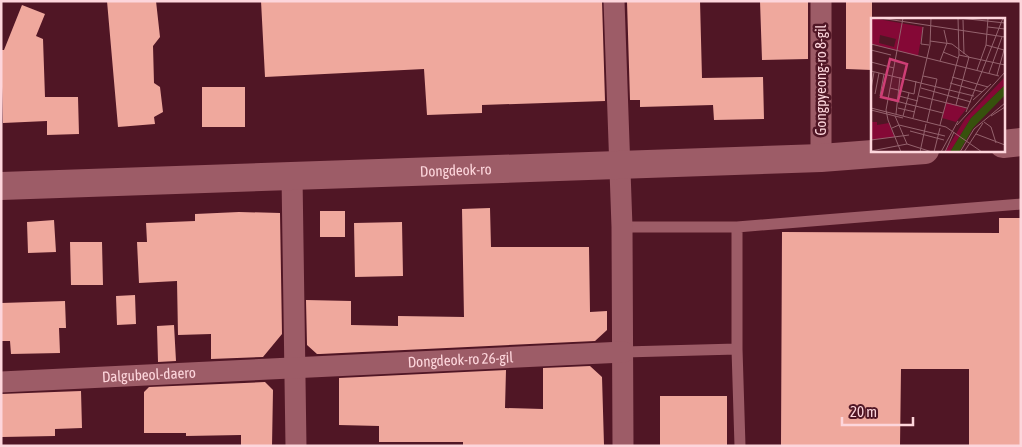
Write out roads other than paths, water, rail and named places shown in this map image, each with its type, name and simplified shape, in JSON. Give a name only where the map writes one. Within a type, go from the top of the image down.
[{"type":"main road","points":[[1004,144],[1021,142]]},
{"type":"main road","name":"Dongdeok-ro","points":[[1,186],[821,158],[912,151]]},
{"type":"street","points":[[614,1],[622,227],[623,446]]},
{"type":"street","name":"Gongpyeong-ro 8-gil","points":[[820,1],[821,158]]},
{"type":"street","points":[[292,176],[296,446]]},
{"type":"street","name":"Dongdeok-ro 26-gil","points":[[296,369],[624,352]]},
{"type":"street","name":"Dalgubeol-daero","points":[[1,382],[296,369]]},
{"type":"lane","points":[[622,227],[738,227],[1021,204]]},
{"type":"lane","points":[[738,227],[737,349],[740,446]]},
{"type":"lane","points":[[624,352],[737,349]]}]
